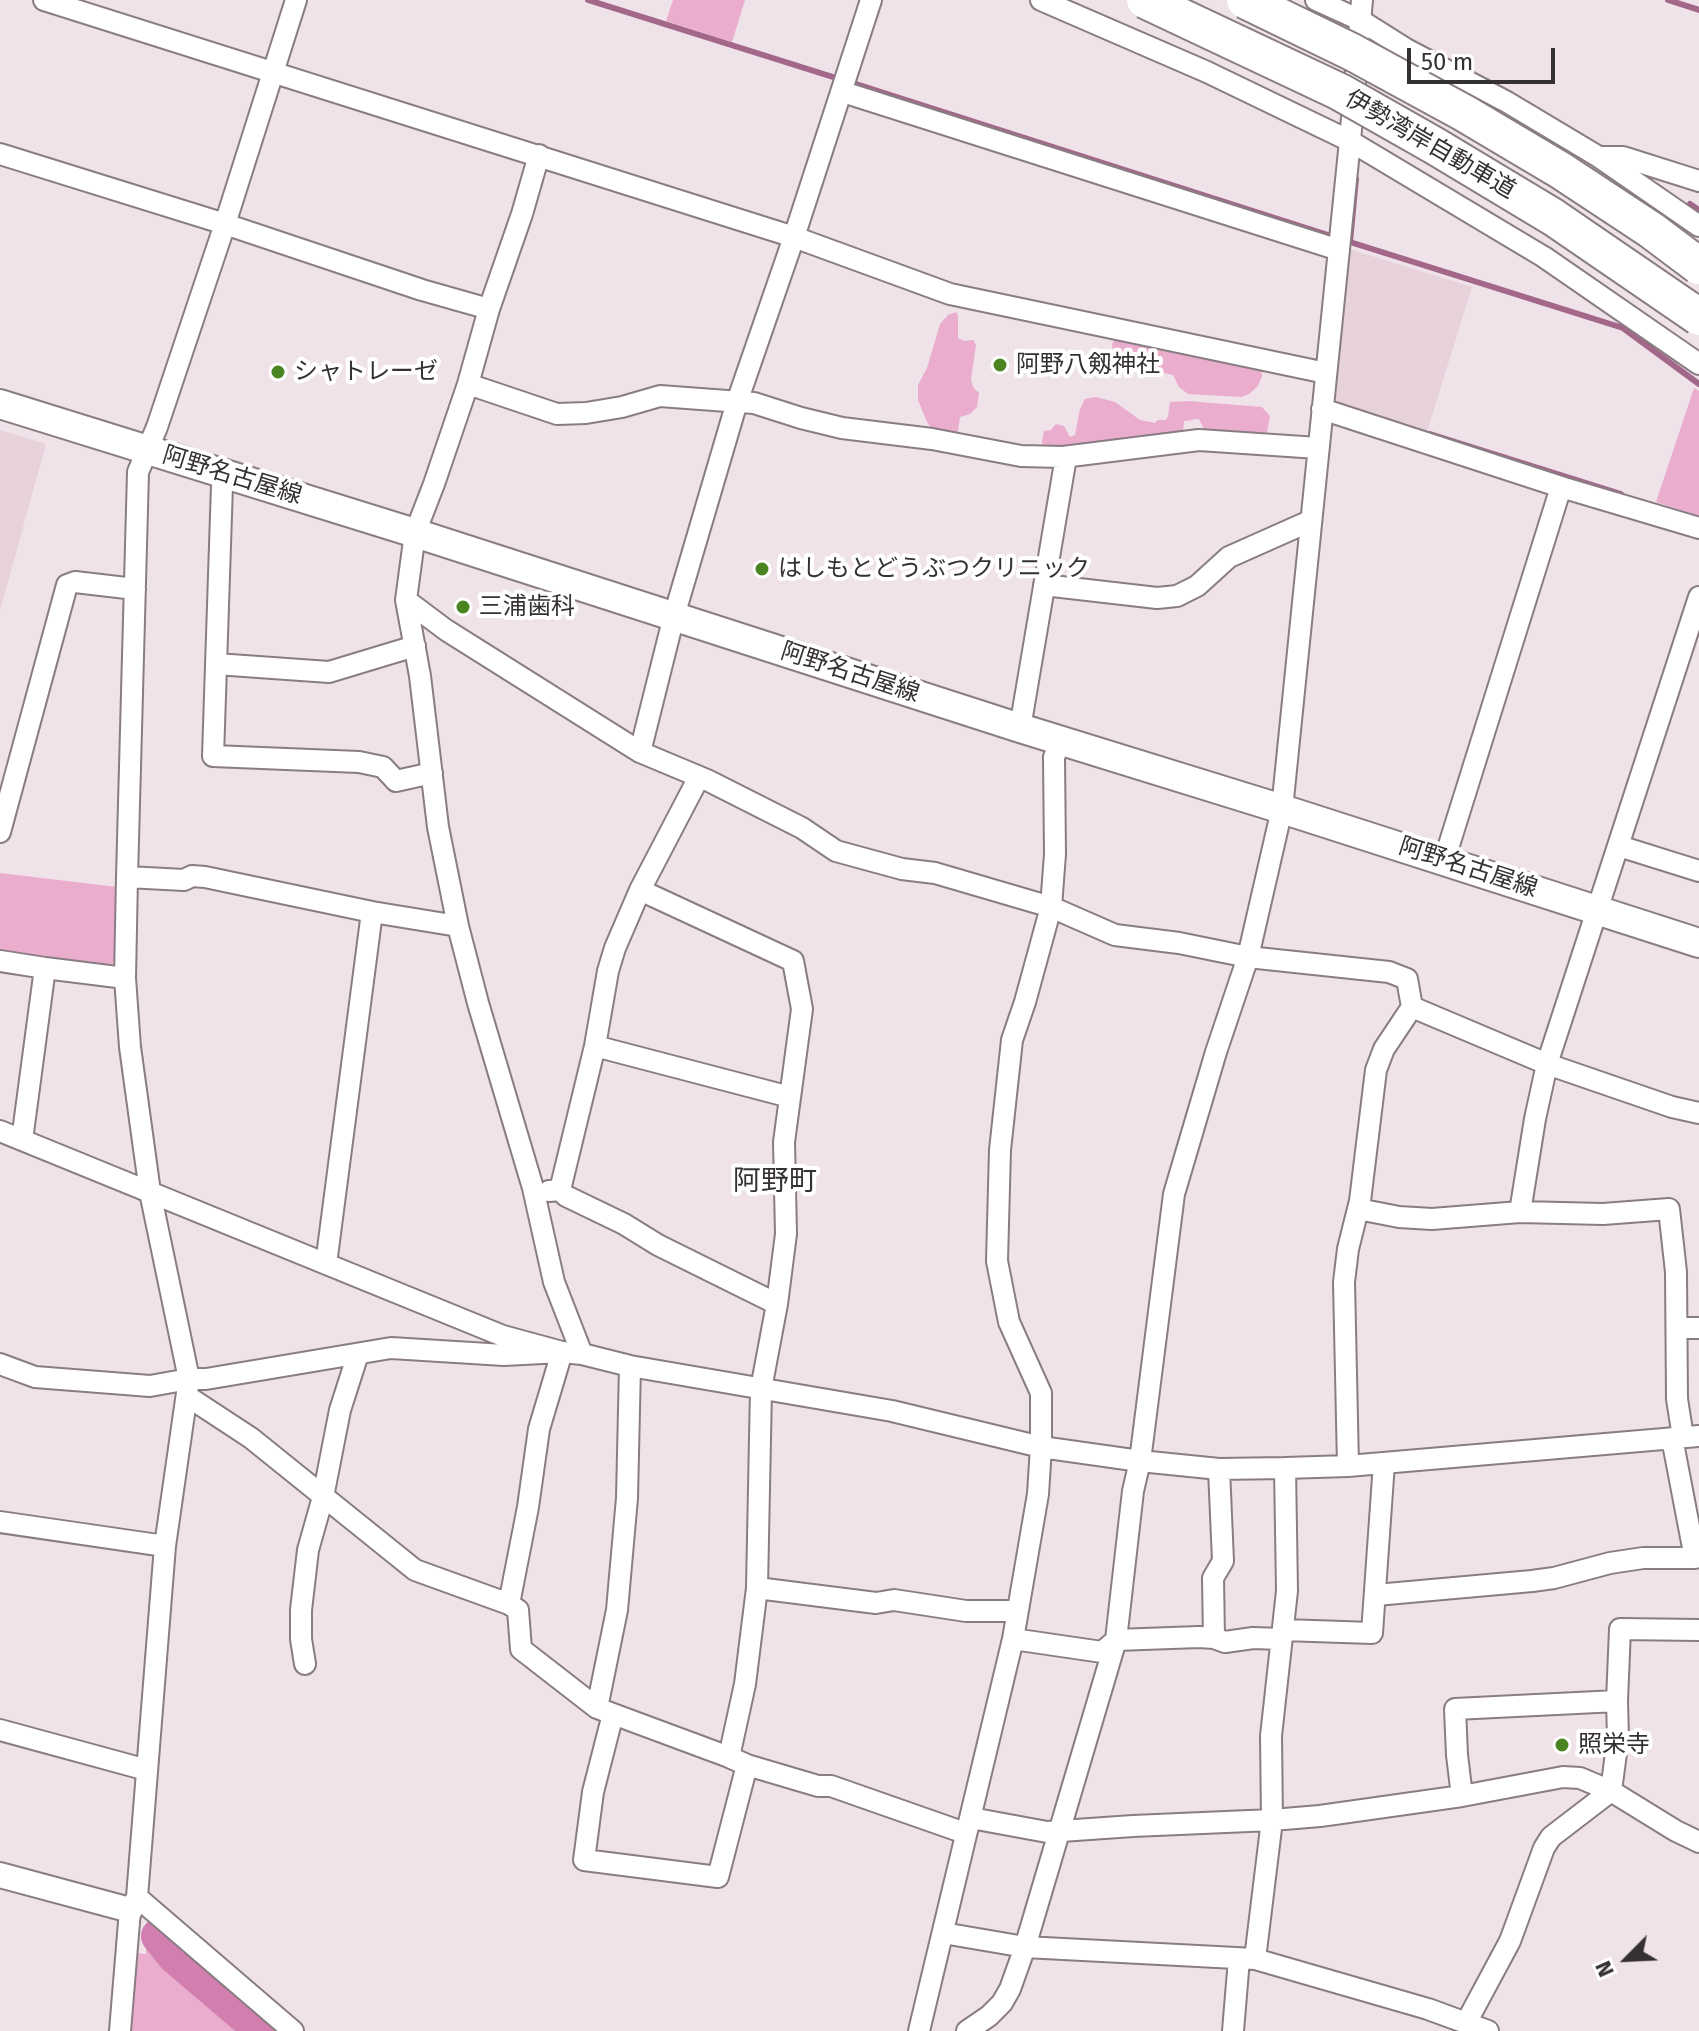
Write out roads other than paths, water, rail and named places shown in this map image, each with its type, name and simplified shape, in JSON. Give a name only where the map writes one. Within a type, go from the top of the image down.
[{"type":"highway","name":"伊勢湾岸自動車道","points":[[1145,0],[1340,92],[1553,217],[1699,317]]},
{"type":"highway","name":"伊勢湾岸自動車道","points":[[1245,0],[1352,52],[1478,121],[1560,170],[1699,266]]},
{"type":"main road","name":"阿野名古屋線","points":[[0,404],[415,533],[1699,943]]},
{"type":"street","points":[[44,0],[794,237],[950,294],[1326,373]]},
{"type":"street","points":[[120,2031],[147,1770],[165,1546],[188,1388],[150,1192],[130,1047],[125,978],[138,472],[157,427],[225,224],[296,0]]},
{"type":"street","points":[[640,752],[674,616],[737,402],[843,92],[871,0]]},
{"type":"street","points":[[1041,0],[1207,72],[1350,141],[1544,257],[1699,364]]},
{"type":"street","points":[[1316,0],[1361,10],[1406,49],[1507,102],[1599,157],[1699,226]]},
{"type":"street","points":[[967,2031],[989,2016],[1010,1989],[1116,1640],[1174,1194],[1248,957],[1282,809],[1361,10]]},
{"type":"street","points":[[843,92],[1339,250]]},
{"type":"street","points":[[0,154],[489,309]]},
{"type":"street","points":[[509,1604],[539,1429],[572,1353],[534,1191],[458,926],[438,827],[415,646],[406,600],[415,533],[468,384],[539,155]]},
{"type":"street","points":[[1599,157],[1623,157],[1699,181]]},
{"type":"street","points":[[468,384],[557,414],[622,407],[660,396],[754,403],[842,428],[932,439],[1021,456],[1066,457],[1199,440],[1318,448]]},
{"type":"street","points":[[1322,409],[1561,487],[1699,528]]},
{"type":"street","points":[[1020,728],[1066,457]]},
{"type":"street","points":[[226,474],[222,485],[213,756],[359,762],[383,767],[396,781],[432,773]]},
{"type":"street","points":[[1444,861],[1561,487]]},
{"type":"street","points":[[1044,585],[1157,598],[1177,596],[1197,586],[1229,557],[1310,521]]},
{"type":"street","points":[[0,832],[67,585],[75,582],[135,589]]},
{"type":"street","points":[[1520,1212],[1547,1064],[1699,597]]},
{"type":"street","points":[[406,600],[446,630],[640,752],[699,777],[802,828],[836,851],[902,869],[935,873],[1051,907],[1115,935],[1179,943],[1248,957],[1389,972],[1407,979],[1412,1007],[1384,1049],[1376,1070],[1358,1209],[1344,1282],[1348,1466]]},
{"type":"street","points":[[216,664],[329,672],[415,646]]},
{"type":"street","points":[[919,2031],[1013,1639],[1038,1494],[1041,1393],[1009,1322],[997,1261],[1000,1150],[1012,1040],[1051,907],[1055,854],[1054,757],[1061,741]]},
{"type":"street","points":[[560,1190],[615,948],[640,890],[699,777]]},
{"type":"street","points":[[1619,846],[1699,871]]},
{"type":"street","points":[[127,877],[184,880],[192,876],[205,877],[372,912],[458,926]]},
{"type":"street","points":[[630,1366],[627,1498],[617,1610],[584,1860],[718,1877],[738,1761],[757,1588],[761,1389],[786,1234],[784,1142],[802,1009],[793,961],[640,890]]},
{"type":"street","points":[[326,1264],[372,912]]},
{"type":"street","points":[[0,961],[125,978]]},
{"type":"street","points":[[22,1140],[45,968]]},
{"type":"street","points":[[1412,1007],[1547,1064],[1672,1107],[1699,1113]]},
{"type":"street","points":[[595,1046],[790,1097]]},
{"type":"street","points":[[0,1131],[503,1336],[630,1366],[892,1411],[1041,1447],[1219,1469],[1285,1468],[1348,1466],[1685,1437]]},
{"type":"street","points":[[534,1191],[560,1190],[658,1245],[777,1304]]},
{"type":"street","points":[[1358,1209],[1399,1217],[1432,1219],[1520,1212],[1603,1214],[1669,1209],[1676,1272],[1677,1399],[1685,1437],[1695,1558],[1643,1558],[1554,1578],[1376,1595]]},
{"type":"street","points":[[1677,1328],[1699,1328]]},
{"type":"street","points":[[0,1364],[35,1377],[188,1388],[206,1379],[391,1348],[504,1355],[572,1353]]},
{"type":"street","points":[[305,1664],[301,1610],[308,1550],[323,1497],[340,1410],[358,1354]]},
{"type":"street","points":[[188,1388],[415,1570],[518,1610],[521,1649],[605,1711],[738,1761],[818,1786],[831,1786],[968,1826],[1047,1832],[1320,1816],[1462,1796],[1563,1777],[1580,1778],[1611,1791],[1699,1842]]},
{"type":"street","points":[[1013,1639],[1102,1652],[1116,1640],[1214,1638],[1225,1642],[1283,1634],[1372,1633],[1384,1463]]},
{"type":"street","points":[[1233,2031],[1272,1820],[1271,1736],[1287,1591],[1285,1468]]},
{"type":"street","points":[[1214,1638],[1213,1578],[1223,1561],[1219,1469]]},
{"type":"street","points":[[0,1522],[165,1546]]},
{"type":"street","points":[[757,1588],[876,1603],[894,1600],[966,1611],[1017,1611]]},
{"type":"street","points":[[1466,2023],[1510,1941],[1544,1848],[1551,1837],[1611,1791],[1618,1738],[1620,1629],[1699,1630]]},
{"type":"street","points":[[1462,1796],[1455,1709],[1617,1701]]},
{"type":"street","points":[[0,1730],[147,1770]]},
{"type":"street","points":[[0,1875],[134,1904],[293,2031]]},
{"type":"street","points":[[943,1933],[1025,1947],[1247,1959],[1428,2009],[1488,2031]]},
{"type":"waterway","points":[[588,0],[833,77]]},
{"type":"waterway","points":[[1668,0],[1699,10]]},
{"type":"waterway","points":[[856,84],[1328,235]]},
{"type":"waterway","points":[[1356,179],[1350,242],[1623,328],[1699,384]]},
{"type":"waterway","points":[[1690,204],[1699,210]]},
{"type":"waterway","points":[[1430,434],[1621,494]]},
{"type":"waterway","points":[[159,1936],[175,1956],[263,2031]]},
{"type":"place","name":"阿野八剱神社","points":[[1000,365]]},
{"type":"place","name":"シャトレーゼ","points":[[278,372]]},
{"type":"place","name":"はしもとどうぶつクリニック","points":[[762,569]]},
{"type":"place","name":"三浦歯科","points":[[463,607]]},
{"type":"place","name":"照栄寺","points":[[1562,1745]]},
{"type":"district","name":"阿野町","points":[[775,1182]]}]
